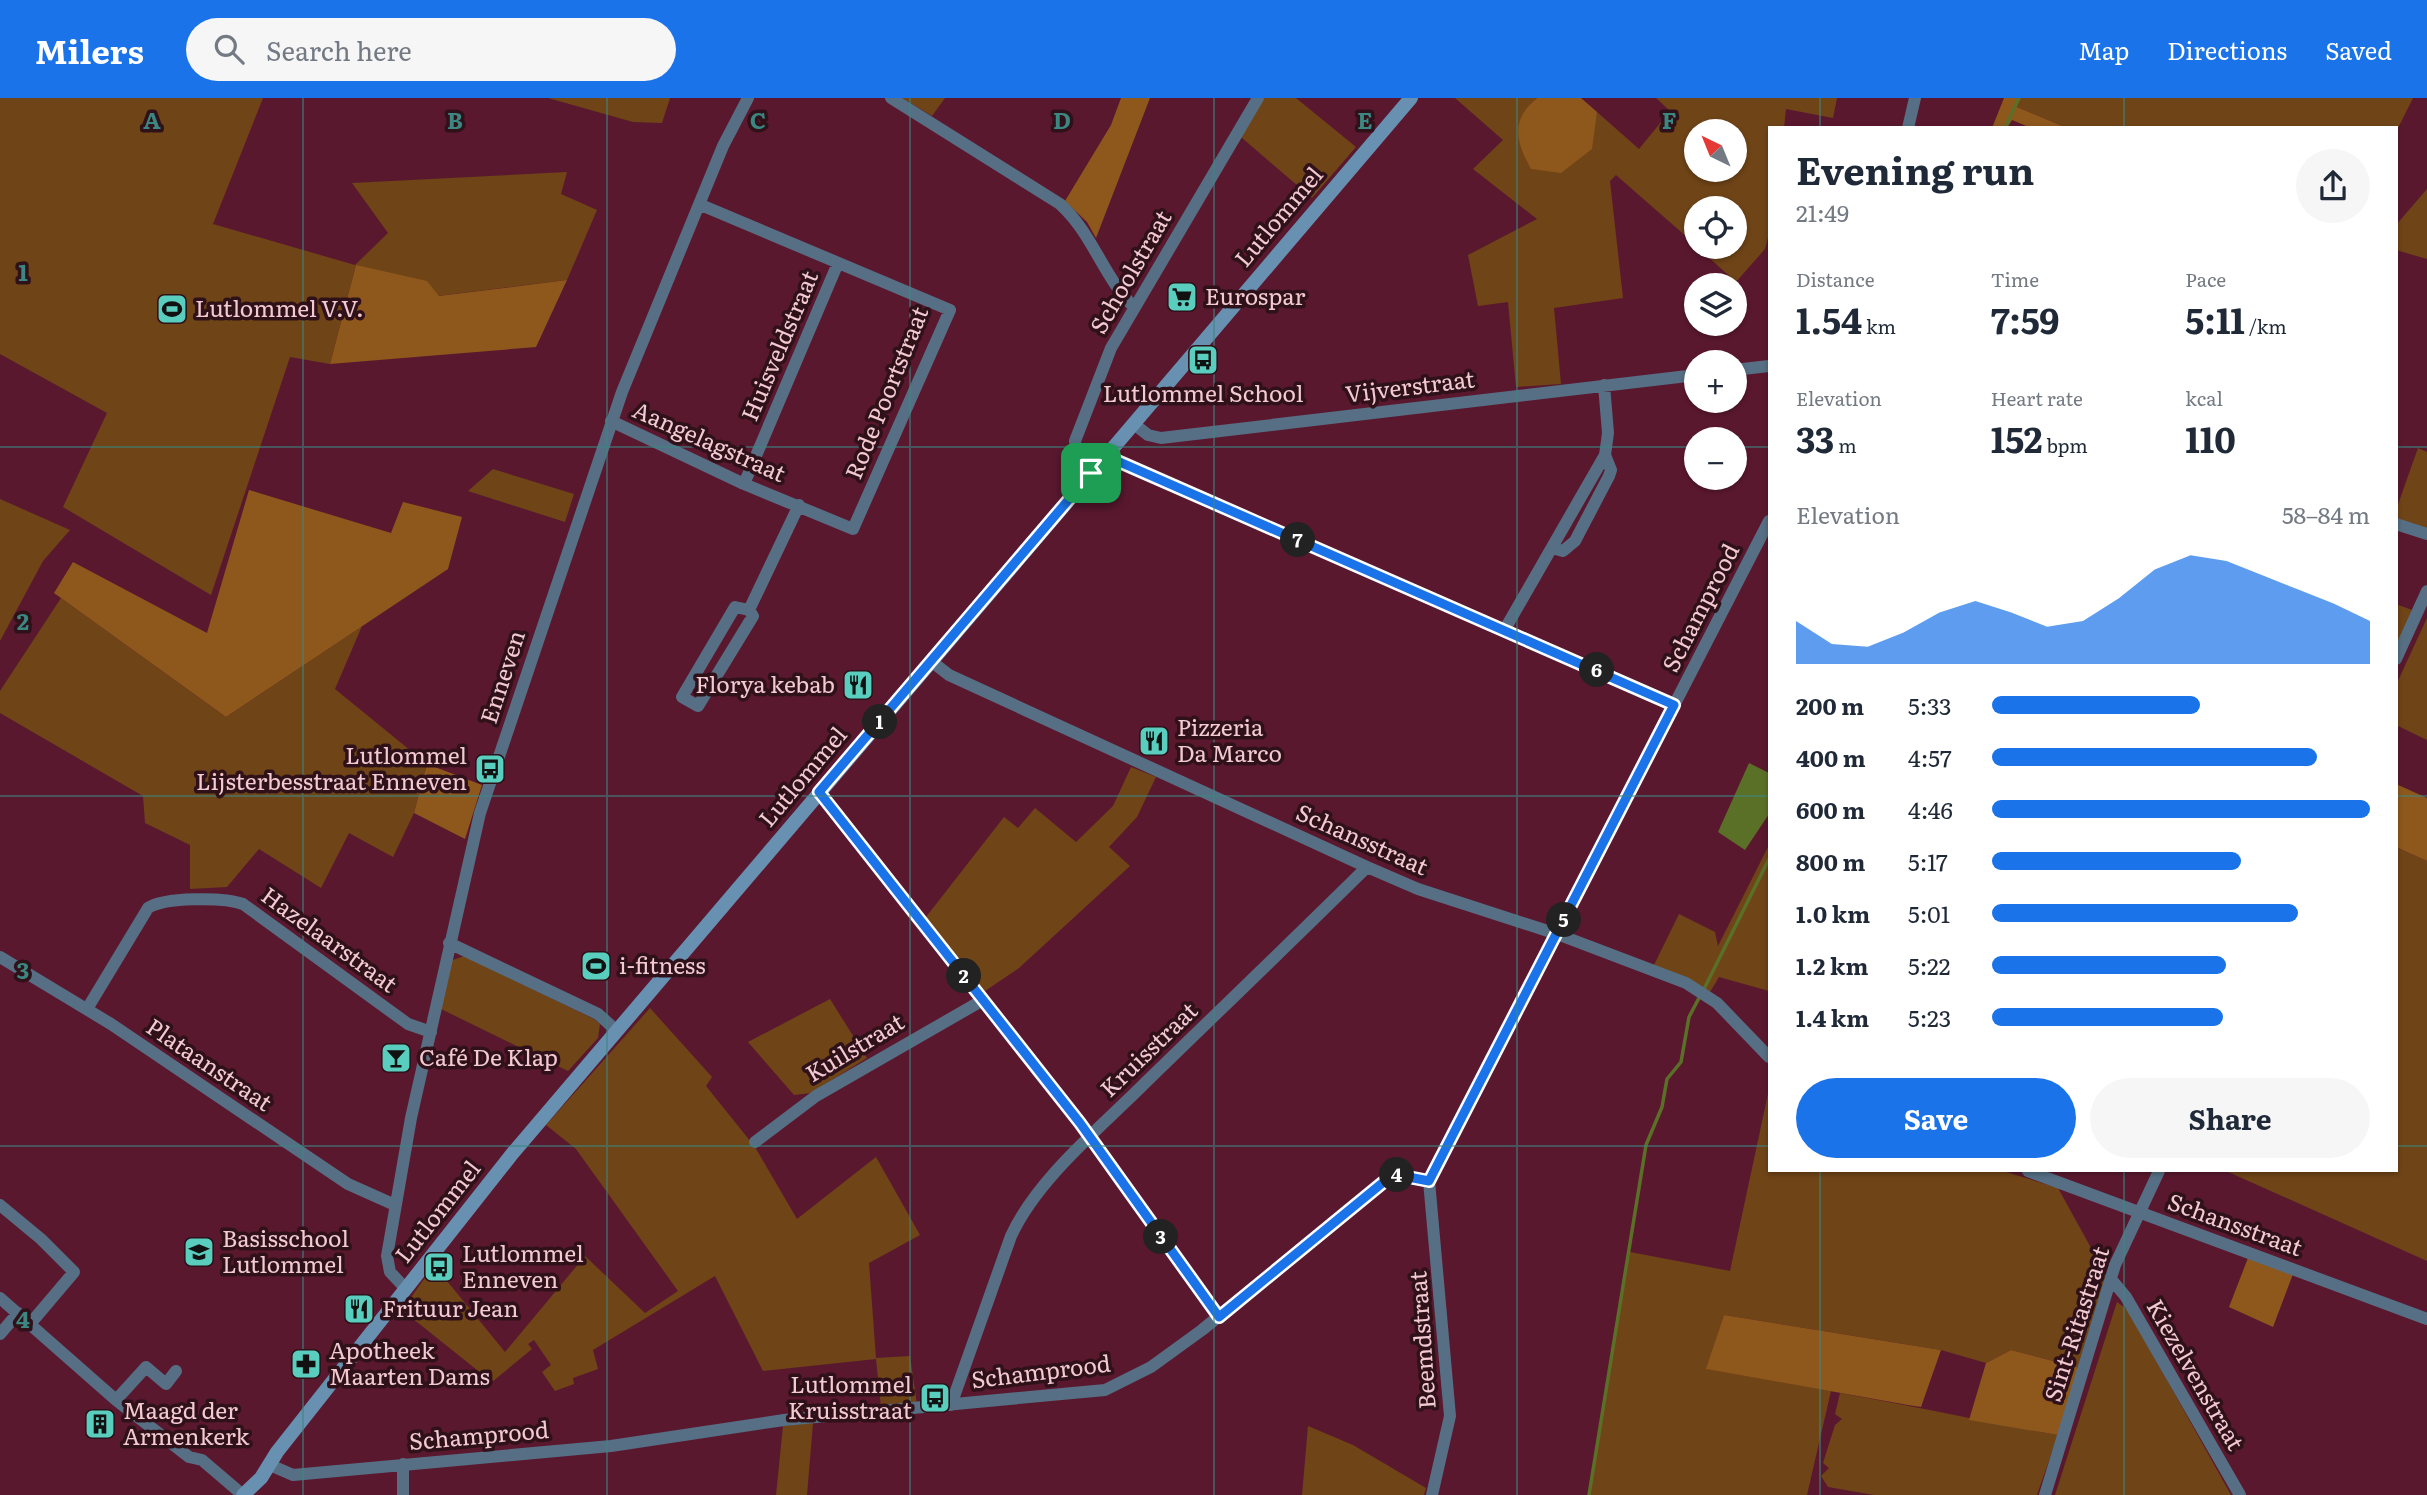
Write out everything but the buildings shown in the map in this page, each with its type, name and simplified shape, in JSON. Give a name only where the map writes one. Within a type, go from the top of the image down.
[{"type":"main road","name":"Lutlommel","points":[[243,1495],[270,1465],[512,1154],[1411,98]]},
{"type":"street","name":"Enneven","points":[[406,1289],[390,1272],[388,1265],[395,1205],[411,1118],[480,813],[611,421],[649,321],[701,205],[723,146],[748,98]]},
{"type":"street","points":[[891,98],[1060,204],[1079,221],[1123,296],[1133,307]]},
{"type":"street","name":"Schoolstraat","points":[[1091,473],[1077,459],[1075,441],[1111,348],[1258,98]]},
{"type":"street","points":[[1908,126],[1914,98]]},
{"type":"street","name":"Rode Poortstraat","points":[[701,205],[950,310],[853,529],[799,505]]},
{"type":"street","name":"Huisveldstraat","points":[[744,484],[838,263]]},
{"type":"street","points":[[1747,369],[1768,366]]},
{"type":"street","name":"Vijverstraat","points":[[1134,424],[1148,435],[1161,438],[1684,375]]},
{"type":"street","points":[[1505,629],[1605,455],[1608,433],[1604,385]]},
{"type":"street","name":"Aangelagstraat","points":[[611,421],[744,484],[799,505],[749,610]]},
{"type":"street","points":[[1106,456],[1674,705]]},
{"type":"street","name":"Schamprood","points":[[270,1465],[293,1475],[611,1446],[784,1420],[1105,1390],[1151,1367],[1219,1317],[1386,1180],[1398,1175],[1429,1181],[1768,523]]},
{"type":"street","points":[[2398,525],[2427,534]]},
{"type":"street","points":[[2398,655],[2427,591]]},
{"type":"street","name":"Aangelagstraat","points":[[736,607],[749,610],[753,616],[698,706],[682,697],[736,607]]},
{"type":"street","name":"Schansstraat","points":[[931,661],[949,675],[1418,889],[1557,933],[1703,993],[1768,1056]]},
{"type":"street","points":[[819,792],[1090,1138],[1219,1317]]},
{"type":"street","name":"Kruisstraat","points":[[951,1405],[1020,1217],[1090,1138],[1367,867]]},
{"type":"street","name":"Hazelaarstraat","points":[[88,1009],[148,908],[162,902],[227,899],[243,904],[408,1024],[430,1032]]},
{"type":"street","points":[[449,943],[597,1014],[617,1031]]},
{"type":"street","name":"Plataanstraat","points":[[0,957],[88,1009],[348,1184],[373,1198],[395,1205]]},
{"type":"street","name":"Kuilstraat","points":[[755,1142],[835,1083],[983,1000]]},
{"type":"street","name":"Schansstraat","points":[[2031,1172],[2427,1319]]},
{"type":"street","name":"Sint-Ritastraat","points":[[2045,1495],[2111,1279],[2159,1172]]},
{"type":"street","name":"Beemdstraat","points":[[1429,1181],[1450,1416],[1432,1495]]},
{"type":"street","points":[[0,1205],[41,1239],[74,1272],[30,1324]]},
{"type":"street","name":"Kiezelvenstraat","points":[[2111,1279],[2126,1297],[2240,1495]]},
{"type":"street","points":[[0,1298],[116,1399],[189,1457],[202,1460],[243,1495]]},
{"type":"street","points":[[0,1334],[18,1313]]},
{"type":"street","points":[[116,1399],[146,1367],[166,1384],[176,1371]]},
{"type":"street","points":[[403,1464],[403,1495]]},
{"type":"shaded area","name":"Lutlommel V.V.","points":[[0,98],[263,98],[213,224],[355,265],[388,233],[352,183],[567,172],[561,194],[597,210],[567,280],[438,296],[356,265],[330,364],[290,357],[211,595],[63,507],[107,413],[0,354]]},
{"type":"shaded area","points":[[548,98],[670,98],[662,123],[633,122]]},
{"type":"shaded area","points":[[902,98],[945,98],[932,116]]},
{"type":"shaded area","points":[[1121,98],[1150,98],[1096,238],[1087,222],[1065,201],[1111,125]]},
{"type":"shaded area","points":[[1264,98],[1296,98],[1356,147],[1312,198],[1241,137]]},
{"type":"shaded area","points":[[1455,98],[1537,98],[1530,104],[1531,169],[1544,170],[1594,126],[1597,112],[1639,149],[1670,111],[1656,98],[1837,98],[1833,118],[1786,109],[1784,126],[1768,126],[1768,238],[1765,249],[1744,273],[1726,273],[1710,259],[1747,259],[1747,196],[1684,196],[1684,234],[1616,175],[1610,181],[1623,298],[1554,308],[1561,384],[1516,387],[1508,302],[1478,306],[1468,255],[1537,219],[1473,169],[1503,140]]},
{"type":"shaded area","points":[[1537,98],[1581,98],[1597,112],[1592,149],[1561,173],[1531,169],[1522,150],[1519,123],[1528,106]]},
{"type":"shaded area","points":[[2004,98],[2021,98],[2017,107],[2062,126],[2026,126],[2012,120],[2008,126],[1993,126]]},
{"type":"shaded area","points":[[2021,98],[2413,98],[2398,128],[2062,126],[2017,107]]},
{"type":"shaded area","points":[[2427,189],[2427,259],[2398,251],[2398,223]]},
{"type":"shaded area","points":[[356,265],[427,281],[439,296],[567,280],[536,347],[330,364]]},
{"type":"shaded area","points":[[2418,448],[2427,452],[2427,529],[2398,519],[2398,504]]},
{"type":"shaded area","points":[[493,469],[574,494],[565,522],[468,491]]},
{"type":"shaded area","points":[[249,490],[391,533],[403,502],[462,517],[448,569],[226,717],[54,593],[73,562],[207,633]]},
{"type":"shaded area","points":[[0,499],[70,530],[43,561],[0,641]]},
{"type":"shaded area","points":[[61,598],[226,717],[362,626],[335,689],[427,764],[414,813],[393,857],[349,833],[321,888],[259,849],[227,887],[190,889],[190,845],[145,823],[143,796],[0,713],[0,691]]},
{"type":"shaded area","points":[[2398,605],[2412,610],[2398,642]]},
{"type":"shaded area","points":[[2427,618],[2427,740],[2398,726],[2398,681]]},
{"type":"shaded area","points":[[1749,763],[1768,772],[1768,816],[1745,850],[1718,832]]},
{"type":"shaded area","points":[[427,764],[482,785],[465,839],[414,813]]},
{"type":"shaded area","points":[[1131,767],[1156,777],[1137,817],[1109,847],[1130,866],[1019,968],[985,991],[926,917],[1004,817],[1018,828],[1035,808],[1076,842],[1113,806]]},
{"type":"shaded area","points":[[2398,785],[2427,798],[2427,861],[2398,848]]},
{"type":"shaded area","points":[[1768,847],[1768,991],[1719,977],[1710,992],[1654,965],[1679,914],[1715,932],[1718,946]]},
{"type":"shaded area","points":[[2398,848],[2427,861],[2427,1261],[2228,1172],[2398,1172]]},
{"type":"shaded area","points":[[464,956],[594,1019],[600,1024],[598,1038],[568,1071],[441,1009],[450,961]]},
{"type":"shaded area","points":[[830,999],[867,1058],[811,1093],[794,1095],[748,1042]]},
{"type":"shaded area","points":[[650,1008],[712,1077],[706,1086],[755,1147],[797,1219],[876,1157],[920,1235],[869,1263],[876,1358],[910,1356],[917,1405],[881,1407],[876,1359],[763,1371],[715,1276],[593,1350],[598,1369],[573,1378],[574,1384],[555,1391],[542,1372],[551,1365],[534,1340],[528,1344],[532,1349],[492,1382],[402,1310],[434,1265],[505,1352],[585,1256],[645,1313],[678,1291],[576,1149],[546,1125]]},
{"type":"shaded area","points":[[1768,1094],[1768,1172],[2006,1172],[2058,1188],[2106,1275],[2080,1368],[2011,1350],[1986,1363],[1941,1350],[1724,1315],[1707,1369],[1831,1391],[1807,1495],[1589,1495],[1630,1252],[1730,1271]]},
{"type":"shaded area","points":[[2248,1258],[2293,1274],[2273,1327],[2229,1307]]},
{"type":"shaded area","points":[[2117,1302],[2128,1310],[2231,1495],[2055,1495]]},
{"type":"shaded area","points":[[1724,1315],[1941,1350],[1921,1407],[1908,1405],[1706,1369]]},
{"type":"shaded area","points":[[2011,1350],[2080,1368],[2058,1435],[1969,1420],[1986,1363]]},
{"type":"shaded area","points":[[1840,1393],[2058,1435],[2037,1495],[1874,1495],[1828,1487],[1821,1476],[1829,1468],[1823,1463],[1835,1425],[1842,1419],[1835,1414]]},
{"type":"shaded area","points":[[813,1423],[807,1495],[776,1495],[783,1426]]},
{"type":"shaded area","points":[[1308,1426],[1353,1445],[1426,1488],[1424,1495],[1302,1495]]},
{"type":"waterway","points":[[2006,126],[2019,98]]},
{"type":"waterway","points":[[1704,989],[1768,861]]},
{"type":"waterway","points":[[1589,1495],[1646,1145],[1662,1107],[1667,1079],[1681,1062],[1689,1017],[1700,996]]},
{"type":"place","name":"Eurospar","points":[[1182,297]]},
{"type":"place","name":"Lutlommel V.V.","points":[[172,309]]},
{"type":"place","name":"Lutlommel School","points":[[1203,360]]},
{"type":"place","name":"Florya kebab","points":[[858,685]]},
{"type":"place","name":"Pizzeria Da Marco","points":[[1154,741]]},
{"type":"place","name":"Lutlommel Lijsterbesstraat Enneven","points":[[490,769]]},
{"type":"place","name":"i-fitness","points":[[596,966]]},
{"type":"place","name":"Café De Klap","points":[[396,1058]]},
{"type":"place","name":"Basisschool Lutlommel","points":[[199,1252]]},
{"type":"place","name":"Lutlommel Enneven","points":[[439,1267]]},
{"type":"place","name":"Frituur Jean","points":[[359,1309]]},
{"type":"place","name":"Apotheek Maarten Dams","points":[[306,1364]]},
{"type":"place","name":"Lutlommel Kruisstraat","points":[[935,1398]]},
{"type":"place","name":"Maagd der Armenkerk","points":[[100,1424]]},
{"type":"route","points":[[1106,456],[1674,705],[1429,1181],[1398,1175],[1386,1180],[1219,1317],[1080,1123],[819,792],[1091,473],[1106,456]]}]
